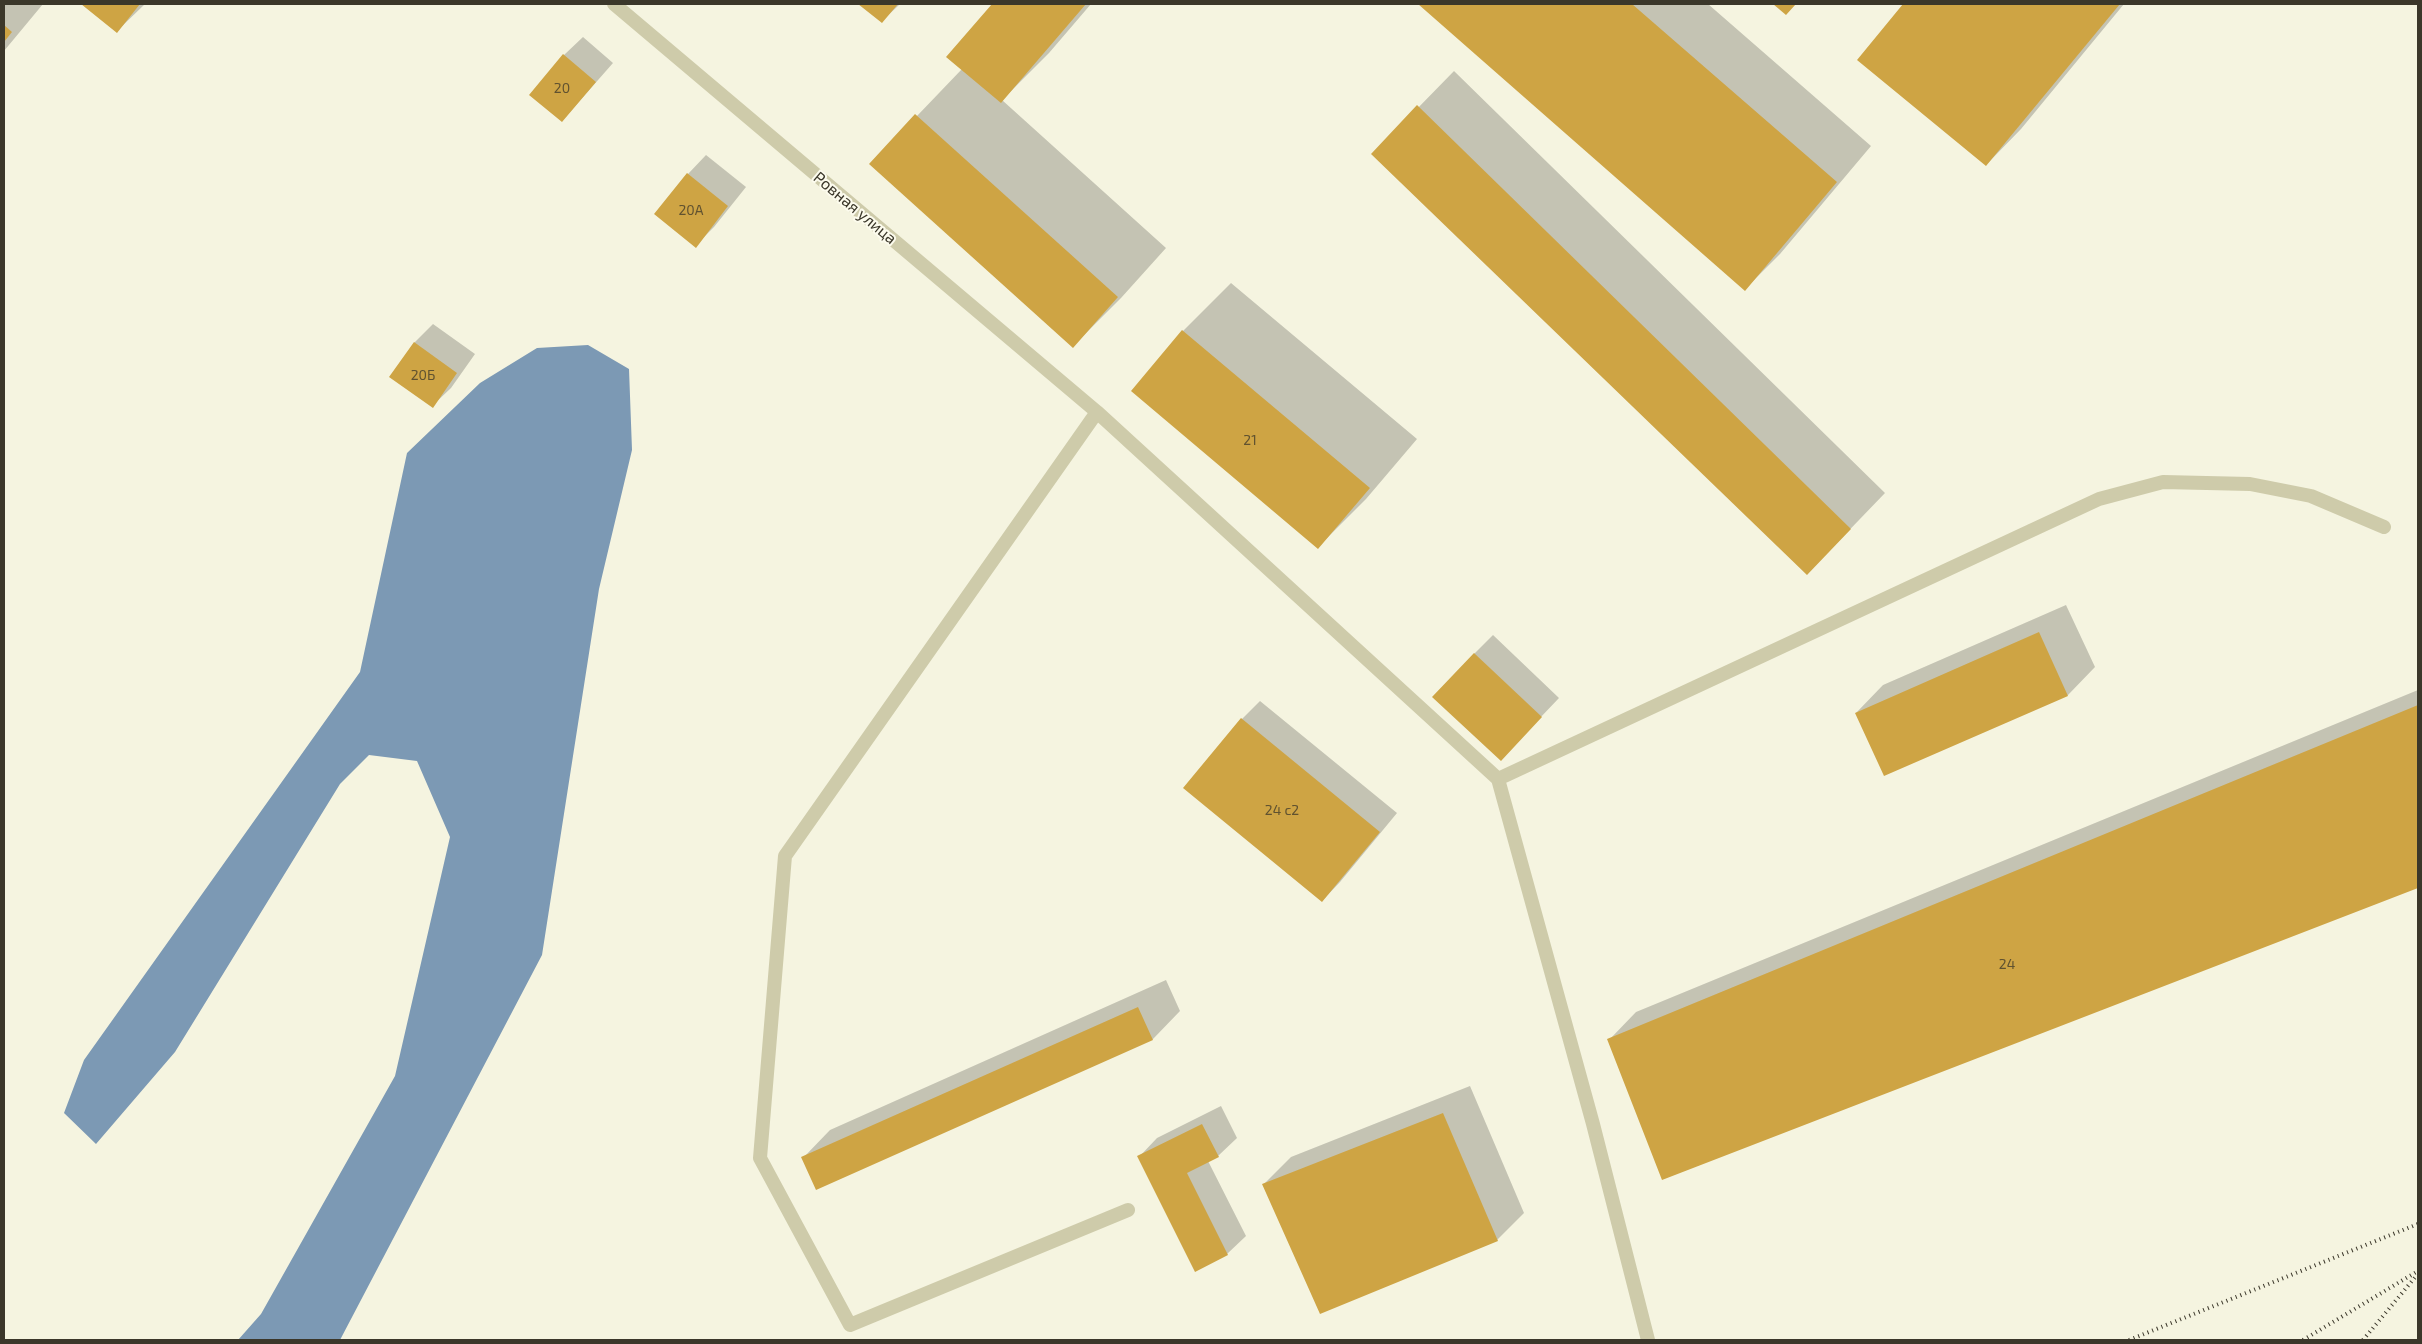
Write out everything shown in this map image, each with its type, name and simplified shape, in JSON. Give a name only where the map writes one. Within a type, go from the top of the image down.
[{"type":"lane","name":"Ровная улица","points":[[614,4],[1097,412],[1498,779]]},
{"type":"lane","points":[[1097,412],[785,856],[760,1158],[850,1325],[1128,1210]]},
{"type":"lane","points":[[1648,1340],[1592,1124],[1498,779],[2100,499],[2163,482],[2250,484],[2311,496],[2384,527]]},
{"type":"water","points":[[588,345],[629,369],[632,450],[599,589],[542,955],[340,1340],[238,1340],[261,1314],[395,1076],[450,837],[417,761],[369,755],[340,784],[175,1052],[96,1144],[64,1113],[84,1060],[360,672],[407,453],[480,383],[537,348]]},
{"type":"building","points":[[81,4],[140,4],[117,33]]},
{"type":"building","points":[[858,4],[898,4],[882,23]]},
{"type":"building","points":[[992,4],[1086,4],[1001,103],[946,57]]},
{"type":"building","points":[[1418,4],[1632,4],[1837,182],[1745,291]]},
{"type":"building","points":[[1773,4],[1796,4],[1786,15]]},
{"type":"building","points":[[1903,4],[2120,4],[1986,166],[1857,60]]},
{"type":"building","points":[[4,25],[12,32],[4,42]]},
{"type":"building","points":[[563,54],[596,82],[562,122],[529,95]]},
{"type":"building","points":[[1417,105],[1851,529],[1807,575],[1371,154]]},
{"type":"building","points":[[915,114],[1118,297],[1073,348],[869,164]]},
{"type":"building","points":[[687,173],[728,206],[696,248],[654,214]]},
{"type":"building","points":[[1182,330],[1370,488],[1318,549],[1131,391]]},
{"type":"building","points":[[414,342],[457,373],[433,408],[389,377]]},
{"type":"building","points":[[2039,632],[2068,696],[1884,776],[1855,713]]},
{"type":"building","points":[[1474,653],[1542,717],[1501,761],[1432,697]]},
{"type":"building","points":[[2418,705],[2418,888],[1662,1180],[1607,1039]]},
{"type":"building","points":[[1241,718],[1380,832],[1322,902],[1183,788]]},
{"type":"building","points":[[1138,1007],[1153,1040],[816,1190],[801,1157]]},
{"type":"building","points":[[1443,1113],[1498,1241],[1320,1314],[1262,1184]]},
{"type":"building","points":[[1202,1124],[1219,1157],[1187,1173],[1228,1255],[1195,1272],[1137,1156]]},
{"type":"railway","points":[[2129,1340],[2418,1224]]},
{"type":"railway","points":[[2303,1340],[2418,1271]]},
{"type":"railway","points":[[2363,1340],[2417,1275]]}]
